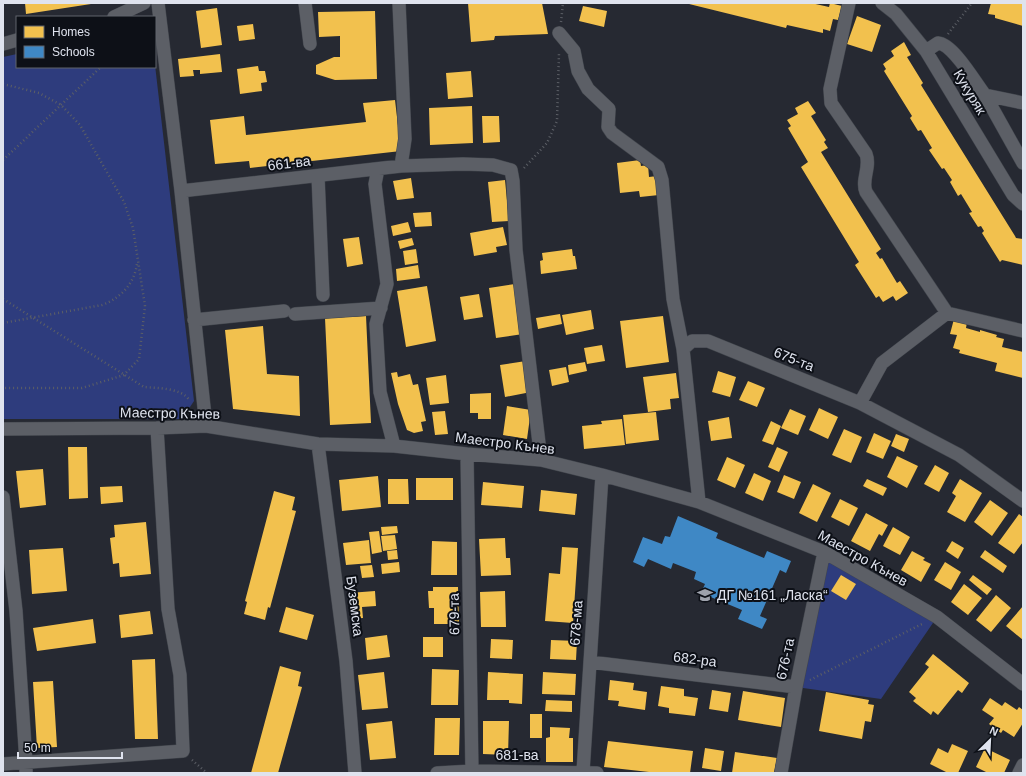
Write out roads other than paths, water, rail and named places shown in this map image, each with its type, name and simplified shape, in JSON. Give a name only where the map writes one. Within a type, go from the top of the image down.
[{"type":"street","points":[[116,16],[144,3]]},
{"type":"street","points":[[158,3],[181,191],[206,426]]},
{"type":"street","points":[[305,3],[310,44]]},
{"type":"street","points":[[399,3],[406,139],[402,166]]},
{"type":"street","points":[[849,3],[830,89],[831,103],[866,154],[868,162],[864,183],[866,192],[947,313],[1023,331]]},
{"type":"street","name":"Кукуряк","points":[[882,3],[896,14],[926,51],[1013,195],[1023,204]]},
{"type":"street","points":[[559,33],[574,51],[578,71],[588,89],[609,109],[608,127],[612,133],[658,166],[662,180],[673,299],[683,349],[699,502]]},
{"type":"street","points":[[3,44],[16,40]]},
{"type":"street","points":[[926,51],[934,44],[941,43],[956,56],[985,95],[1023,163]]},
{"type":"street","points":[[985,95],[1023,103]]},
{"type":"street","name":"661-ва","points":[[181,191],[402,166],[464,164],[493,165],[511,170],[513,181],[516,250],[541,460]]},
{"type":"street","points":[[378,169],[375,184],[387,284],[376,324],[380,392],[394,446]]},
{"type":"street","points":[[318,176],[323,295]]},
{"type":"street","points":[[194,320],[381,308]]},
{"type":"street","points":[[860,403],[882,363],[947,313]]},
{"type":"street","name":"675-та","points":[[683,349],[692,341],[708,341],[860,403],[959,455],[1023,501]]},
{"type":"street","name":"Маестро Кънев","points":[[3,429],[157,428],[206,426],[318,444],[394,446],[541,460],[602,475],[699,502],[824,552],[937,617],[1023,684]]},
{"type":"street","points":[[3,764],[26,767],[183,751],[180,675],[168,609],[157,428]]},
{"type":"street","name":"Буземска","points":[[318,444],[346,661],[355,773]]},
{"type":"street","name":"679-та","points":[[467,454],[472,772]]},
{"type":"street","name":"678-ма","points":[[583,772],[602,475]]},
{"type":"street","points":[[3,497],[16,611],[26,767]]},
{"type":"street","name":"676-та","points":[[782,773],[796,687],[824,552]]},
{"type":"street","name":"682-ра","points":[[590,662],[796,687]]},
{"type":"street","points":[[1019,773],[1023,765]]},
{"type":"street","name":"681-ва","points":[[437,773],[597,773]]},
{"type":"place","name":"ДГ №161 „Ласка“","points":[[705,595]]}]
